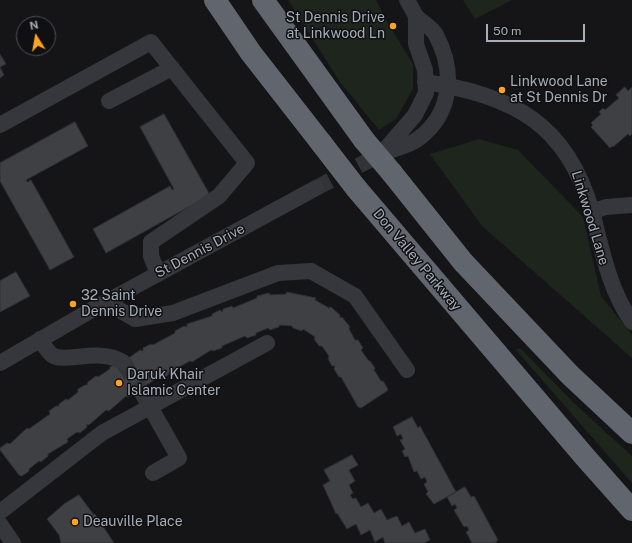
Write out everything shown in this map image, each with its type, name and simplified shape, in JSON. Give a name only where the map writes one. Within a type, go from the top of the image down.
[{"type":"highway","name":"Don Valley Parkway","points":[[215,0],[251,53],[356,188],[579,451],[632,510]]},
{"type":"highway","points":[[263,0],[364,140],[463,262],[570,375],[632,433]]},
{"type":"street","points":[[407,0],[416,16],[435,34],[444,56],[449,86],[445,102],[438,116],[417,140],[381,154],[415,116],[426,93],[425,70],[416,44],[416,16]]},
{"type":"street","points":[[0,125],[151,42],[247,163],[219,196],[151,242],[151,256],[158,274]]},
{"type":"street","points":[[109,102],[172,68]]},
{"type":"street","name":"Linkwood Lane","points":[[425,82],[472,91],[514,107],[547,130],[572,161],[580,177],[608,274],[620,303],[632,322]]},
{"type":"street","name":"St Dennis Drive","points":[[0,363],[106,302],[316,188]]},
{"type":"street","points":[[591,212],[606,207],[632,204]]},
{"type":"street","points":[[106,302],[135,320],[173,313],[278,273],[311,271],[355,296],[407,370]]},
{"type":"street","points":[[40,339],[52,355],[60,358],[99,354],[117,358],[123,362]]},
{"type":"street","points":[[0,512],[102,433],[267,343]]},
{"type":"street","points":[[140,389],[179,458],[154,473]]},
{"type":"street","points":[[0,524],[13,543]]},
{"type":"shaded area","points":[[288,0],[376,0],[386,20],[413,64],[413,89],[396,119],[379,130],[340,82]]},
{"type":"shaded area","points":[[463,0],[512,0],[475,19]]},
{"type":"shaded area","points":[[479,139],[518,150],[583,217],[601,296],[632,335],[632,358],[482,226],[430,154]]},
{"type":"shaded area","points":[[520,348],[575,404],[632,456],[632,483],[516,350]]},
{"type":"building","points":[[0,54],[6,64],[0,67]]},
{"type":"building","points":[[0,67],[4,75],[0,78]]},
{"type":"building","points":[[625,87],[628,91],[632,87],[632,134],[630,136],[628,134],[610,148],[591,127],[593,125],[591,123],[601,114],[599,112],[603,108],[605,110],[619,98],[616,95]]},
{"type":"building","points":[[164,114],[210,195],[106,253],[93,229],[170,186],[172,190],[174,189],[140,127]]},
{"type":"building","points":[[75,122],[88,146],[26,180],[27,182],[31,180],[74,257],[50,270],[0,181],[0,163]]},
{"type":"building","points":[[16,272],[30,296],[0,312],[0,281]]},
{"type":"building","name":"Daruk Khair Islamic Center","points":[[287,292],[316,298],[315,300],[329,308],[331,307],[340,315],[340,318],[342,317],[350,327],[349,329],[355,340],[358,340],[363,348],[361,350],[375,368],[374,370],[388,389],[387,391],[361,408],[358,407],[341,377],[339,377],[334,369],[335,366],[332,366],[328,359],[329,356],[322,346],[319,346],[314,339],[315,337],[303,329],[302,331],[293,328],[292,326],[279,325],[279,327],[270,330],[268,328],[247,338],[245,336],[222,346],[222,348],[213,351],[211,350],[192,362],[190,361],[179,367],[179,369],[171,374],[168,373],[168,375],[160,380],[158,378],[136,391],[136,393],[128,397],[126,396],[109,411],[106,410],[89,425],[87,424],[87,427],[80,433],[77,432],[67,439],[68,442],[48,454],[48,456],[41,462],[39,461],[22,476],[19,475],[0,450],[0,448],[7,443],[10,444],[27,428],[29,429],[50,414],[49,411],[56,406],[59,406],[59,404],[66,399],[68,400],[78,392],[78,389],[87,385],[88,382],[96,376],[98,377],[110,369],[110,367],[119,362],[123,362],[140,350],[143,351],[143,348],[151,344],[153,345],[175,333],[175,331],[184,326],[187,327],[187,324],[212,316],[212,314],[220,310],[222,312],[223,309],[232,306],[233,308],[257,298],[257,296],[269,293],[270,295],[286,294]]},
{"type":"building","points":[[412,417],[418,428],[420,426],[456,492],[434,504],[426,494],[428,492],[424,484],[427,482],[425,477],[421,479],[417,471],[414,472],[408,456],[405,457],[402,451],[405,449],[400,440],[403,439],[401,434],[397,436],[393,427]]},
{"type":"building","points":[[352,455],[358,465],[349,470],[355,481],[349,485],[353,493],[350,495],[353,499],[356,498],[361,507],[368,503],[374,513],[381,509],[387,520],[397,516],[402,526],[409,522],[415,533],[425,529],[430,540],[424,543],[385,543],[383,537],[375,542],[370,530],[361,535],[356,524],[347,529],[337,513],[336,514],[323,485],[330,481],[324,470]]},
{"type":"building","points":[[465,487],[471,497],[474,496],[498,540],[496,541],[497,543],[472,543],[466,532],[469,530],[467,526],[464,527],[454,510],[457,508],[455,504],[452,506],[447,497]]},
{"type":"building","name":"Deauville Place","points":[[79,495],[94,515],[95,514],[114,543],[61,543],[59,535],[47,519],[64,504]]},
{"type":"tunnel","points":[[316,188],[381,154]]},
{"type":"tunnel","points":[[123,362],[140,389]]},
{"type":"place","name":"St Dennis Drive at Linkwood Ln","points":[[393,26]]},
{"type":"place","name":"Linkwood Lane at St Dennis Dr","points":[[502,90]]},
{"type":"place","name":"32 Saint Dennis Drive","points":[[73,304]]},
{"type":"place","name":"Daruk Khair Islamic Center","points":[[119,383]]},
{"type":"place","name":"Deauville Place","points":[[75,522]]}]
